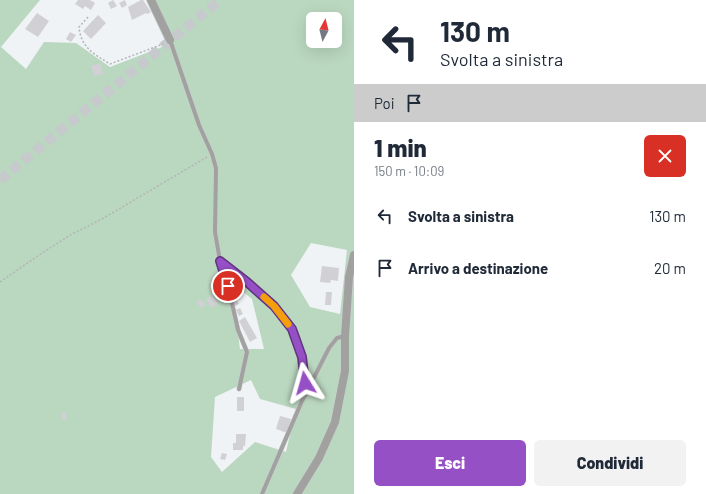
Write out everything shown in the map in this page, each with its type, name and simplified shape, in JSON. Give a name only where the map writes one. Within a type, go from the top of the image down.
[{"type":"street","points":[[151,0],[170,40]]},
{"type":"street","points":[[297,494],[319,458],[335,422],[345,371],[345,336],[349,277],[354,256]]},
{"type":"lane","points":[[170,40],[199,125],[212,154],[216,168],[215,232],[220,261],[228,286],[238,330],[247,352],[239,389]]},
{"type":"lane","points":[[220,261],[274,306],[292,329],[302,357],[305,383],[302,401]]},
{"type":"lane","points":[[262,494],[302,401],[329,348],[336,338],[345,336]]},
{"type":"path","points":[[88,17],[79,27],[80,37],[89,50],[110,64],[159,46],[170,40]]},
{"type":"path","points":[[0,282],[72,234],[102,219],[212,154]]},
{"type":"green space","points":[[0,0],[40,0],[1,47],[26,69],[44,42],[76,43],[110,67],[167,45],[146,0],[354,0],[354,494],[0,494]],"holes":[[[311,243],[347,250],[340,314],[310,307],[291,275]],[[231,282],[252,299],[264,349],[240,349]],[[251,380],[260,399],[296,409],[286,452],[255,442],[222,472],[211,457],[215,397]]]},
{"type":"building","points":[[78,0],[90,0],[95,3],[91,10],[85,6],[83,9],[75,4]]},
{"type":"building","points":[[113,0],[117,6],[111,9],[108,3]]},
{"type":"building","points":[[125,0],[127,5],[122,8],[119,3]]},
{"type":"building","points":[[143,0],[151,12],[132,20],[128,7]]},
{"type":"building","points":[[37,13],[49,21],[38,37],[25,29]]},
{"type":"building","points":[[98,15],[106,23],[91,39],[83,31]]},
{"type":"building","points":[[70,32],[76,35],[71,42],[66,39]]},
{"type":"building","points":[[100,63],[103,74],[94,76],[91,66]]},
{"type":"building","points":[[322,266],[339,268],[338,281],[331,280],[330,283],[320,282]]},
{"type":"building","points":[[326,292],[332,292],[331,305],[325,305]]},
{"type":"building","points":[[212,295],[218,304],[211,308],[206,299]]},
{"type":"building","points":[[235,298],[239,304],[235,306],[232,299]]},
{"type":"building","points":[[201,299],[206,305],[201,308],[196,302]]},
{"type":"building","points":[[240,308],[243,314],[239,316],[236,310]]},
{"type":"building","points":[[245,317],[257,338],[250,342],[239,321]]},
{"type":"building","points":[[237,397],[244,397],[244,411],[237,411]]},
{"type":"building","points":[[65,412],[67,419],[63,420],[61,414]]},
{"type":"building","points":[[280,416],[291,419],[287,433],[276,429]]},
{"type":"building","points":[[236,434],[246,434],[245,446],[243,446],[243,450],[233,450],[233,443],[236,443]]},
{"type":"building","points":[[222,453],[227,454],[225,460],[220,459]]},
{"type":"tunnel","points":[[0,180],[220,0]]},
{"type":"slow traffic","points":[[264,297],[274,306],[288,324]]},
{"type":"route","points":[[228,286],[220,261],[274,306],[292,329],[302,357],[305,383]]}]
